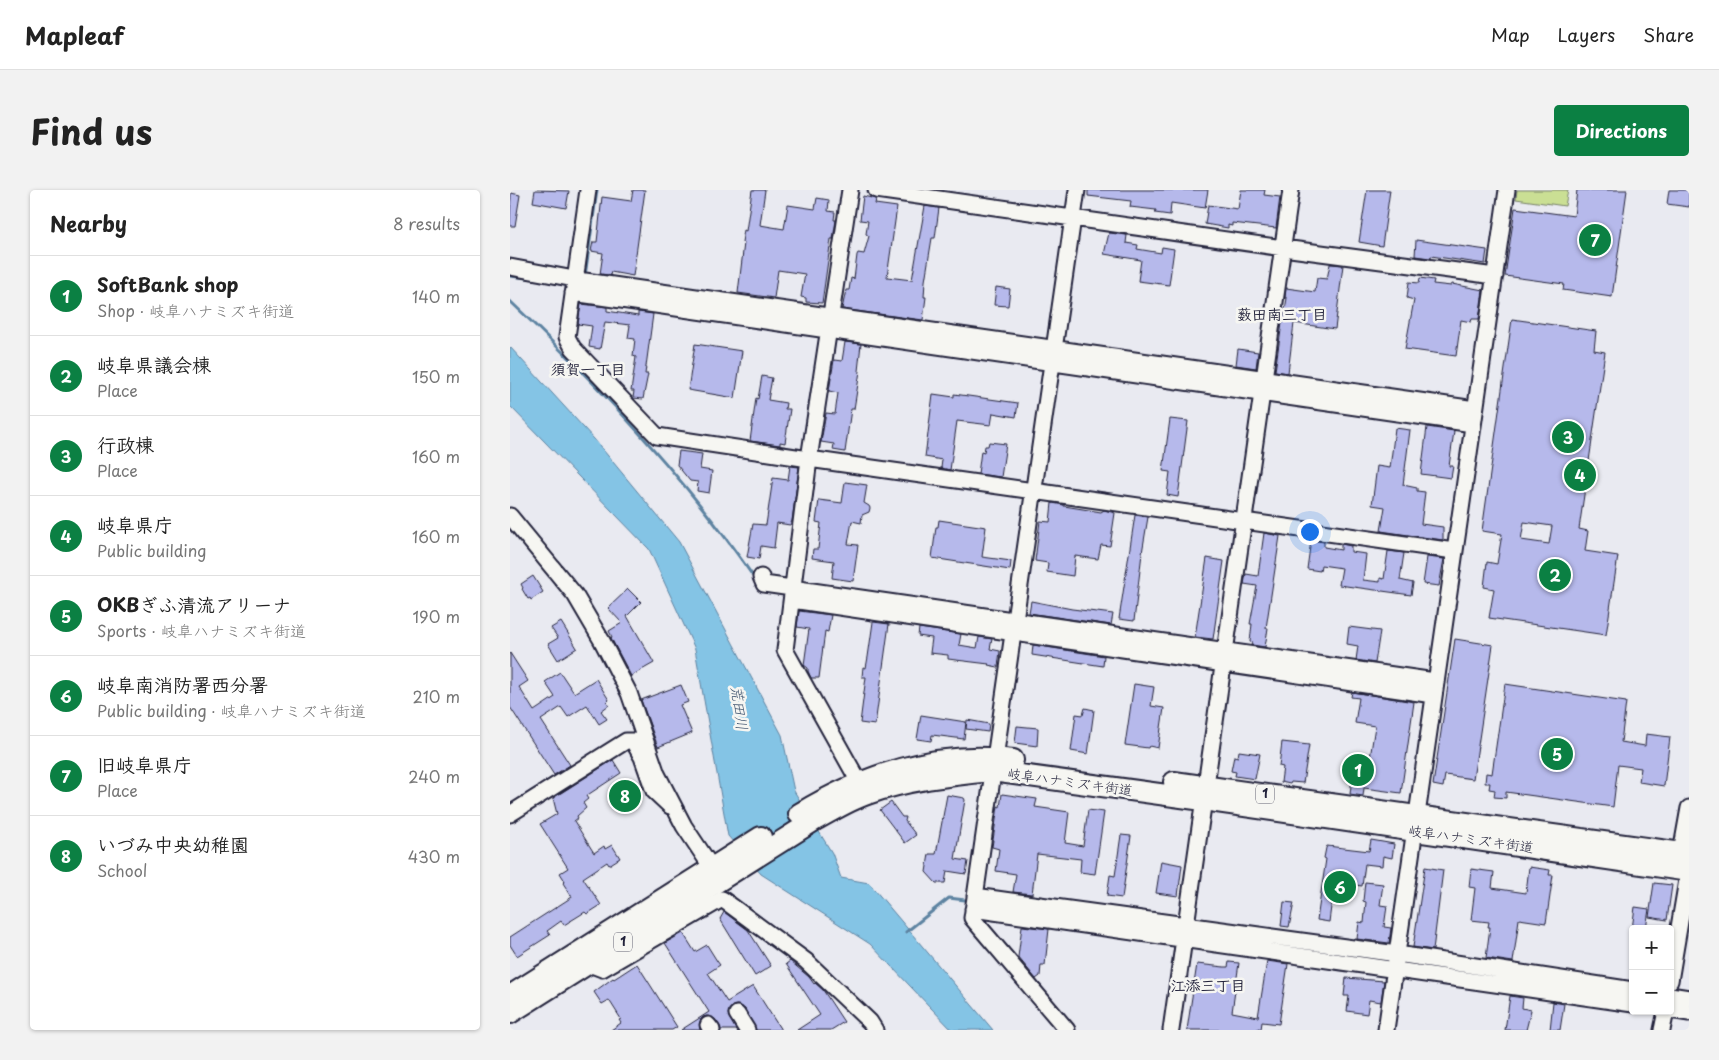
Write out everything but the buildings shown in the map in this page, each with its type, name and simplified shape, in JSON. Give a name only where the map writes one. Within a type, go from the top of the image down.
[{"type":"main road","name":"岐阜ハナミズキ街道","points":[[510,996],[724,869],[815,820],[852,791],[866,794],[900,784],[993,764],[1687,863]]},
{"type":"main road","name":"岐阜ハナミズキ街道","points":[[510,1013],[589,964],[724,869]]},
{"type":"street","points":[[588,190],[567,337],[574,348],[657,436],[1454,551]]},
{"type":"street","points":[[850,190],[809,459],[785,650],[852,791]]},
{"type":"street","points":[[876,190],[1495,276]]},
{"type":"street","points":[[1067,1030],[972,918],[1077,190]]},
{"type":"street","points":[[1171,1030],[1291,190]]},
{"type":"street","points":[[1386,1030],[1507,190]]},
{"type":"street","points":[[510,267],[574,286],[585,281],[830,324],[1053,356],[1261,393],[1474,417]]},
{"type":"street","points":[[1053,356],[1263,377],[1474,417]]},
{"type":"street","points":[[510,516],[575,595],[602,641],[629,693],[657,774],[678,814]]},
{"type":"street","points":[[761,577],[764,584],[792,594],[1434,688]]},
{"type":"street","points":[[510,814],[626,741],[633,741],[642,758],[654,792],[678,814],[724,869]]},
{"type":"street","points":[[1672,970],[1687,863],[1689,808]]},
{"type":"street","points":[[589,964],[602,969],[722,899],[806,961],[868,1027]]},
{"type":"street","points":[[974,903],[1185,932],[1397,954],[1629,989]]},
{"type":"street","points":[[1185,932],[1394,970],[1629,1003]]},
{"type":"street","points":[[1674,996],[1689,998]]},
{"type":"street","points":[[1674,1011],[1689,1013]]},
{"type":"street","points":[[736,1014],[747,1030]]},
{"type":"street","points":[[1662,1030],[1665,1015]]},
{"type":"green space","points":[[1517,190],[1568,190],[1565,206],[1516,199]]},
{"type":"water","name":"荒田川","points":[[510,347],[594,439],[679,542],[782,735],[794,791],[832,853],[841,878],[869,883],[993,1030],[952,1030],[870,944],[761,874],[728,836],[695,649],[649,549],[510,406]]},
{"type":"waterway","points":[[585,276],[597,190]]},
{"type":"waterway","points":[[510,276],[536,279]]},
{"type":"waterway","points":[[510,301],[609,399],[640,434],[700,504],[755,579]]},
{"type":"waterway","points":[[906,932],[949,898],[965,900]]},
{"type":"place","name":"旧岐阜県庁","points":[[1595,240]]},
{"type":"place","name":"行政棟","points":[[1568,437]]},
{"type":"place","name":"岐阜県庁","points":[[1580,475]]},
{"type":"place","name":"岐阜県議会棟","points":[[1555,575]]},
{"type":"place","name":"OKBぎふ清流アリーナ","points":[[1557,754]]},
{"type":"place","name":"SoftBank shop","points":[[1358,770]]},
{"type":"place","name":"いづみ中央幼稚園","points":[[625,796]]},
{"type":"place","name":"岐阜南消防署西分署","points":[[1340,887]]},
{"type":"district","name":"薮田南三丁目","points":[[1282,315]]},
{"type":"district","name":"須賀一丁目","points":[[588,370]]},
{"type":"district","name":"江添三丁目","points":[[1208,986]]}]
